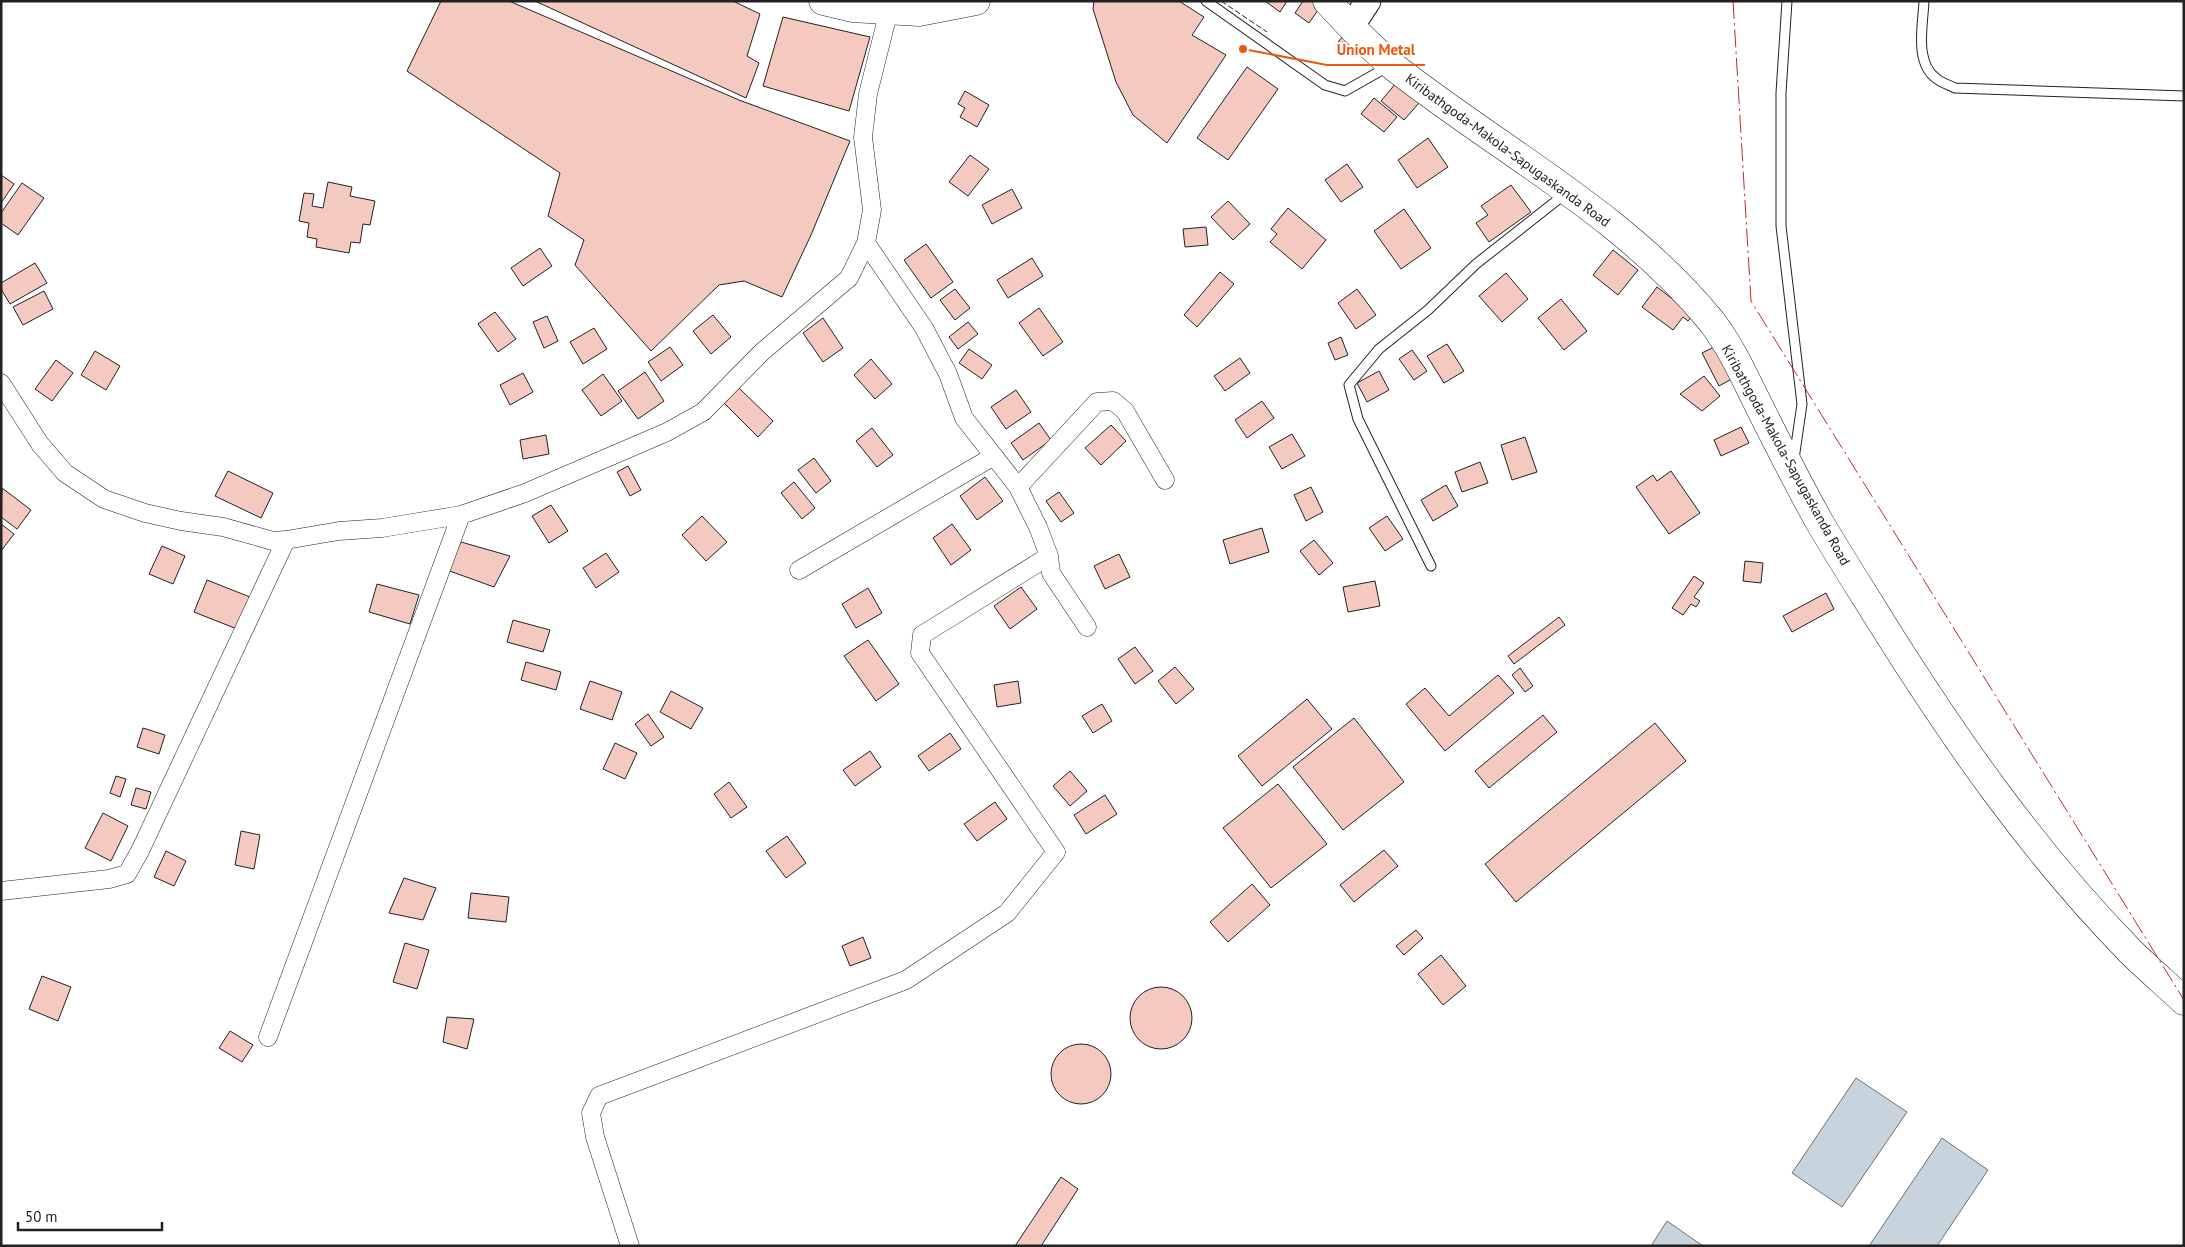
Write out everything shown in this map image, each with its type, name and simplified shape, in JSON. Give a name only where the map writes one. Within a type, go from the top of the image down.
[{"type":"main road","points":[[823,1],[852,8],[890,10],[976,1]]},
{"type":"main road","name":"Kiribathgoda-Makola-Sapugaskanda Road","points":[[1327,1],[1391,65],[1442,103],[1569,191],[1609,223],[1678,283],[1714,325],[1736,359],[1792,472],[1821,524],[1909,666],[1993,787],[2028,833],[2129,950],[2184,1001]]},
{"type":"street","points":[[1351,27],[1368,1]]},
{"type":"street","points":[[1,383],[40,444],[64,473],[104,499],[145,513],[181,521],[223,527],[273,541],[339,531],[382,528],[461,515],[525,493],[667,432],[703,412],[762,352],[849,278],[866,243],[872,210],[863,137],[868,94],[890,10]]},
{"type":"street","points":[[866,243],[924,328],[948,374],[964,418],[1018,487],[1038,527],[1049,556],[1051,573],[1087,627]]},
{"type":"street","points":[[1018,487],[1096,402],[1113,401],[1125,411],[1165,480]]},
{"type":"street","points":[[799,570],[994,456]]},
{"type":"street","points":[[268,1036],[461,515]]},
{"type":"street","points":[[1,891],[109,879],[127,874],[145,842],[286,540]]},
{"type":"street","points":[[630,1246],[595,1137],[591,1113],[599,1096],[906,980],[1007,913],[1056,852],[920,653],[922,635],[1049,556]]},
{"type":"lane","points":[[1206,1],[1326,85],[1345,91],[1375,76],[1391,65]]},
{"type":"lane","points":[[1787,1],[1781,93],[1781,226],[1802,404],[1792,472]]},
{"type":"lane","points":[[1924,1],[1922,48],[1925,65],[1936,79],[1955,88],[2184,96]]},
{"type":"lane","points":[[1431,566],[1358,419],[1350,385],[1379,349],[1428,310],[1476,264],[1569,191]]},
{"type":"shaded area","points":[[1856,1078],[1907,1112],[1842,1207],[1792,1173]]},
{"type":"shaded area","points":[[1942,1138],[1988,1170],[1937,1246],[1869,1246]]},
{"type":"shaded area","points":[[1667,1221],[1703,1246],[1651,1246]]},
{"type":"building","points":[[441,1],[509,1],[739,100],[850,141],[811,235],[782,297],[744,281],[719,285],[651,351],[575,265],[584,240],[548,216],[560,173],[407,71]]},
{"type":"building","points":[[535,1],[733,1],[760,14],[747,56],[759,63],[746,98]]},
{"type":"building","points":[[1094,1],[1179,1],[1204,17],[1192,35],[1226,55],[1167,143],[1133,115],[1116,82],[1093,9]]},
{"type":"building","points":[[1265,1],[1287,1],[1280,12]]},
{"type":"building","points":[[1303,1],[1318,1],[1314,7],[1318,10],[1309,23],[1295,13]]},
{"type":"building","points":[[783,17],[870,37],[849,111],[763,86]]},
{"type":"building","points":[[1345,33],[1359,44],[1350,56],[1336,45]]},
{"type":"building","points":[[1247,67],[1278,89],[1228,160],[1197,138]]},
{"type":"building","points":[[1396,83],[1419,103],[1404,120],[1381,101]]},
{"type":"building","points":[[965,91],[989,105],[977,127],[960,117],[965,108],[958,104]]},
{"type":"building","points":[[1374,98],[1397,117],[1384,132],[1361,114]]},
{"type":"building","points":[[1428,138],[1448,167],[1417,188],[1398,160]]},
{"type":"building","points":[[970,155],[989,169],[968,196],[949,182]]},
{"type":"building","points":[[1347,164],[1363,187],[1341,202],[1325,180]]},
{"type":"building","points":[[1,175],[14,184],[1,203]]},
{"type":"building","points":[[328,182],[352,187],[350,196],[375,201],[370,225],[363,224],[360,243],[351,242],[349,253],[316,247],[317,239],[307,237],[309,223],[299,221],[304,193],[314,194],[312,206],[323,208]]},
{"type":"building","points":[[22,183],[44,198],[18,235],[1,223],[1,213]]},
{"type":"building","points":[[1511,185],[1531,212],[1489,242],[1476,223],[1488,215],[1481,206]]},
{"type":"building","points":[[1012,189],[1022,208],[992,224],[982,205]]},
{"type":"building","points":[[1228,201],[1250,224],[1233,240],[1211,217]]},
{"type":"building","points":[[1288,208],[1326,240],[1302,269],[1270,242],[1277,234],[1271,229]]},
{"type":"building","points":[[1404,209],[1431,248],[1401,269],[1374,231]]},
{"type":"building","points":[[1206,227],[1208,245],[1185,247],[1183,229]]},
{"type":"building","points":[[926,244],[953,282],[931,298],[904,260]]},
{"type":"building","points":[[540,248],[552,266],[523,286],[511,268]]},
{"type":"building","points":[[1613,250],[1638,270],[1618,295],[1593,275]]},
{"type":"building","points":[[1032,258],[1043,276],[1008,298],[997,280]]},
{"type":"building","points":[[35,263],[47,283],[10,304],[1,289],[1,283]]},
{"type":"building","points":[[1220,272],[1234,284],[1197,327],[1184,315]]},
{"type":"building","points":[[1506,273],[1528,299],[1502,322],[1479,296]]},
{"type":"building","points":[[1657,287],[1693,315],[1688,321],[1683,317],[1673,330],[1642,307]]},
{"type":"building","points":[[955,289],[970,308],[955,320],[940,300]]},
{"type":"building","points":[[1357,289],[1376,315],[1356,329],[1338,303]]},
{"type":"building","points":[[44,291],[53,309],[23,325],[13,307]]},
{"type":"building","points":[[1561,299],[1587,331],[1564,350],[1538,318]]},
{"type":"building","points":[[1039,308],[1063,342],[1043,356],[1019,323]]},
{"type":"building","points":[[495,312],[516,339],[498,352],[478,324]]},
{"type":"building","points":[[713,315],[731,337],[711,354],[693,331]]},
{"type":"building","points":[[547,316],[558,341],[544,348],[533,322]]},
{"type":"building","points":[[823,318],[843,348],[823,362],[803,333]]},
{"type":"building","points":[[968,322],[978,334],[958,349],[949,337]]},
{"type":"building","points":[[594,328],[607,349],[583,364],[570,342]]},
{"type":"building","points":[[1341,337],[1348,355],[1335,360],[1328,343]]},
{"type":"building","points":[[1722,343],[1739,375],[1719,386],[1702,353]]},
{"type":"building","points":[[1447,344],[1464,371],[1444,383],[1427,356]]},
{"type":"building","points":[[670,347],[683,365],[661,381],[648,362]]},
{"type":"building","points":[[969,349],[992,365],[982,379],[959,363]]},
{"type":"building","points":[[1412,350],[1427,371],[1414,380],[1399,359]]},
{"type":"building","points":[[95,351],[120,366],[106,390],[81,375]]},
{"type":"building","points":[[1240,358],[1250,373],[1225,391],[1214,376]]},
{"type":"building","points":[[871,359],[892,384],[875,399],[854,375]]},
{"type":"building","points":[[56,360],[73,373],[52,401],[35,389]]},
{"type":"building","points":[[1379,371],[1389,390],[1367,402],[1357,383]]},
{"type":"building","points":[[645,372],[664,401],[638,419],[618,391]]},
{"type":"building","points":[[523,373],[533,392],[510,405],[500,385]]},
{"type":"building","points":[[603,374],[622,401],[601,416],[582,390]]},
{"type":"building","points":[[1704,376],[1720,396],[1702,411],[1680,394]]},
{"type":"building","points":[[739,388],[773,421],[758,437],[724,403]]},
{"type":"building","points":[[1016,390],[1031,412],[1006,429],[991,407]]},
{"type":"building","points":[[1262,401],[1274,418],[1247,438],[1235,420]]},
{"type":"building","points":[[1039,423],[1051,440],[1023,460],[1011,443]]},
{"type":"building","points":[[1111,425],[1126,441],[1101,465],[1085,448]]},
{"type":"building","points":[[1741,427],[1749,443],[1721,456],[1714,440]]},
{"type":"building","points":[[872,428],[893,455],[877,467],[856,441]]},
{"type":"building","points":[[1292,434],[1305,456],[1282,469],[1269,447]]},
{"type":"building","points":[[546,435],[549,454],[523,459],[520,440]]},
{"type":"building","points":[[1525,437],[1537,472],[1512,480],[1501,445]]},
{"type":"building","points":[[814,458],[831,481],[816,493],[798,470]]},
{"type":"building","points":[[1480,462],[1488,483],[1462,492],[1455,472]]},
{"type":"building","points":[[628,466],[641,490],[630,496],[617,472]]},
{"type":"building","points":[[228,471],[273,493],[261,518],[215,496]]},
{"type":"building","points":[[1671,471],[1700,513],[1669,534],[1636,487],[1653,475],[1657,481]]},
{"type":"building","points":[[985,477],[1003,501],[977,520],[960,496]]},
{"type":"building","points":[[794,482],[815,508],[802,519],[781,493]]},
{"type":"building","points":[[1446,485],[1458,506],[1433,521],[1421,500]]},
{"type":"building","points":[[1311,487],[1323,512],[1306,521],[1294,495]]},
{"type":"building","points":[[2,488],[31,510],[17,529],[1,517]]},
{"type":"building","points":[[1059,492],[1074,513],[1061,522],[1046,501]]},
{"type":"building","points":[[551,505],[568,531],[549,543],[532,516]]},
{"type":"building","points":[[702,516],[727,542],[706,561],[682,535]]},
{"type":"building","points":[[1387,516],[1403,539],[1385,551],[1369,528]]},
{"type":"building","points":[[1,524],[14,534],[1,551]]},
{"type":"building","points":[[952,524],[971,550],[951,565],[933,538]]},
{"type":"building","points":[[1262,528],[1269,552],[1230,564],[1223,540]]},
{"type":"building","points":[[1314,540],[1333,563],[1319,575],[1300,551]]},
{"type":"building","points":[[461,542],[510,556],[494,587],[447,570]]},
{"type":"building","points":[[162,546],[185,556],[173,584],[149,574]]},
{"type":"building","points":[[606,553],[619,572],[596,588],[583,568]]},
{"type":"building","points":[[1119,554],[1130,577],[1105,589],[1094,566]]},
{"type":"building","points":[[1745,561],[1763,563],[1761,583],[1743,581]]},
{"type":"building","points":[[1694,576],[1704,583],[1694,597],[1700,601],[1696,607],[1691,604],[1683,615],[1672,608]]},
{"type":"building","points":[[207,580],[250,597],[237,629],[194,612]]},
{"type":"building","points":[[1375,581],[1380,606],[1348,612],[1343,587]]},
{"type":"building","points":[[377,584],[419,595],[410,624],[369,612]]},
{"type":"building","points":[[1021,587],[1037,609],[1010,629],[994,606]]},
{"type":"building","points":[[868,588],[882,613],[856,628],[842,604]]},
{"type":"building","points":[[1826,593],[1834,609],[1792,632],[1783,616]]},
{"type":"building","points":[[1559,617],[1565,625],[1514,664],[1508,656]]},
{"type":"building","points":[[513,620],[550,630],[543,652],[507,642]]},
{"type":"building","points":[[868,640],[899,684],[876,701],[844,656]]},
{"type":"building","points":[[1135,647],[1153,671],[1135,684],[1118,659]]},
{"type":"building","points":[[526,662],[561,672],[556,690],[521,680]]},
{"type":"building","points":[[1175,667],[1194,689],[1176,704],[1158,681]]},
{"type":"building","points":[[1520,668],[1533,686],[1525,692],[1512,675]]},
{"type":"building","points":[[1498,675],[1514,693],[1445,751],[1406,704],[1425,688],[1449,716]]},
{"type":"building","points":[[590,681],[622,692],[612,720],[580,709]]},
{"type":"building","points":[[1018,681],[1021,703],[997,707],[994,685]]},
{"type":"building","points":[[671,691],[703,708],[691,729],[660,712]]},
{"type":"building","points":[[1307,699],[1332,729],[1262,786],[1238,756]]},
{"type":"building","points":[[1102,704],[1112,721],[1093,733],[1082,716]]},
{"type":"building","points":[[648,714],[664,737],[651,746],[635,724]]},
{"type":"building","points":[[1543,715],[1557,732],[1489,788],[1475,771]]},
{"type":"building","points":[[1354,718],[1404,782],[1343,830],[1293,767]]},
{"type":"building","points":[[1655,723],[1686,761],[1516,902],[1485,864]]},
{"type":"building","points":[[143,728],[165,735],[159,754],[137,747]]},
{"type":"building","points":[[950,733],[961,749],[929,771],[918,756]]},
{"type":"building","points":[[615,743],[637,753],[625,779],[603,769]]},
{"type":"building","points":[[870,751],[881,767],[855,786],[843,770]]},
{"type":"building","points":[[1070,771],[1087,791],[1070,806],[1053,786]]},
{"type":"building","points":[[116,776],[126,779],[120,797],[110,793]]},
{"type":"building","points":[[729,782],[747,807],[731,818],[714,794]]},
{"type":"building","points":[[1278,784],[1327,844],[1271,888],[1223,828]]},
{"type":"building","points":[[136,788],[151,792],[146,809],[131,805]]},
{"type":"building","points":[[1105,795],[1117,814],[1086,834],[1074,815]]},
{"type":"building","points":[[995,802],[1007,819],[977,841],[964,824]]},
{"type":"building","points":[[103,813],[128,826],[111,861],[85,848]]},
{"type":"building","points":[[241,831],[260,835],[254,869],[235,865]]},
{"type":"building","points":[[787,836],[806,863],[786,878],[766,851]]},
{"type":"building","points":[[1384,850],[1398,866],[1354,902],[1340,885]]},
{"type":"building","points":[[166,851],[186,861],[174,886],[154,877]]},
{"type":"building","points":[[404,878],[436,888],[423,920],[389,913]]},
{"type":"building","points":[[1252,884],[1270,905],[1228,942],[1210,922]]},
{"type":"building","points":[[471,893],[509,897],[506,922],[468,918]]},
{"type":"building","points":[[1416,930],[1423,938],[1404,955],[1396,946]]},
{"type":"building","points":[[863,937],[871,958],[850,966],[842,946]]},
{"type":"building","points":[[405,943],[429,950],[417,989],[393,982]]},
{"type":"building","points":[[1441,955],[1466,986],[1443,1005],[1418,974]]},
{"type":"building","points":[[42,976],[71,987],[58,1021],[29,1009]]},
{"type":"building","points":[[1155,987],[1167,987],[1183,996],[1190,1006],[1192,1018],[1190,1030],[1183,1040],[1167,1049],[1155,1049],[1144,1044],[1135,1035],[1130,1024],[1130,1012],[1135,1001],[1144,992]]},
{"type":"building","points":[[447,1017],[474,1019],[467,1049],[443,1042]]},
{"type":"building","points":[[230,1031],[253,1045],[242,1062],[219,1048]]},
{"type":"building","points":[[1075,1044],[1087,1044],[1098,1049],[1106,1057],[1111,1068],[1109,1086],[1098,1099],[1087,1104],[1075,1104],[1064,1099],[1056,1091],[1051,1080],[1051,1068],[1056,1057],[1064,1049]]},
{"type":"building","points":[[1061,1177],[1078,1189],[1041,1246],[1015,1246]]},
{"type":"fence","points":[[1221,1],[1267,32]]},
{"type":"power","points":[[1733,1],[1751,301],[2184,1000]]},
{"type":"place","name":"Union Metal","points":[[1243,49]]}]
